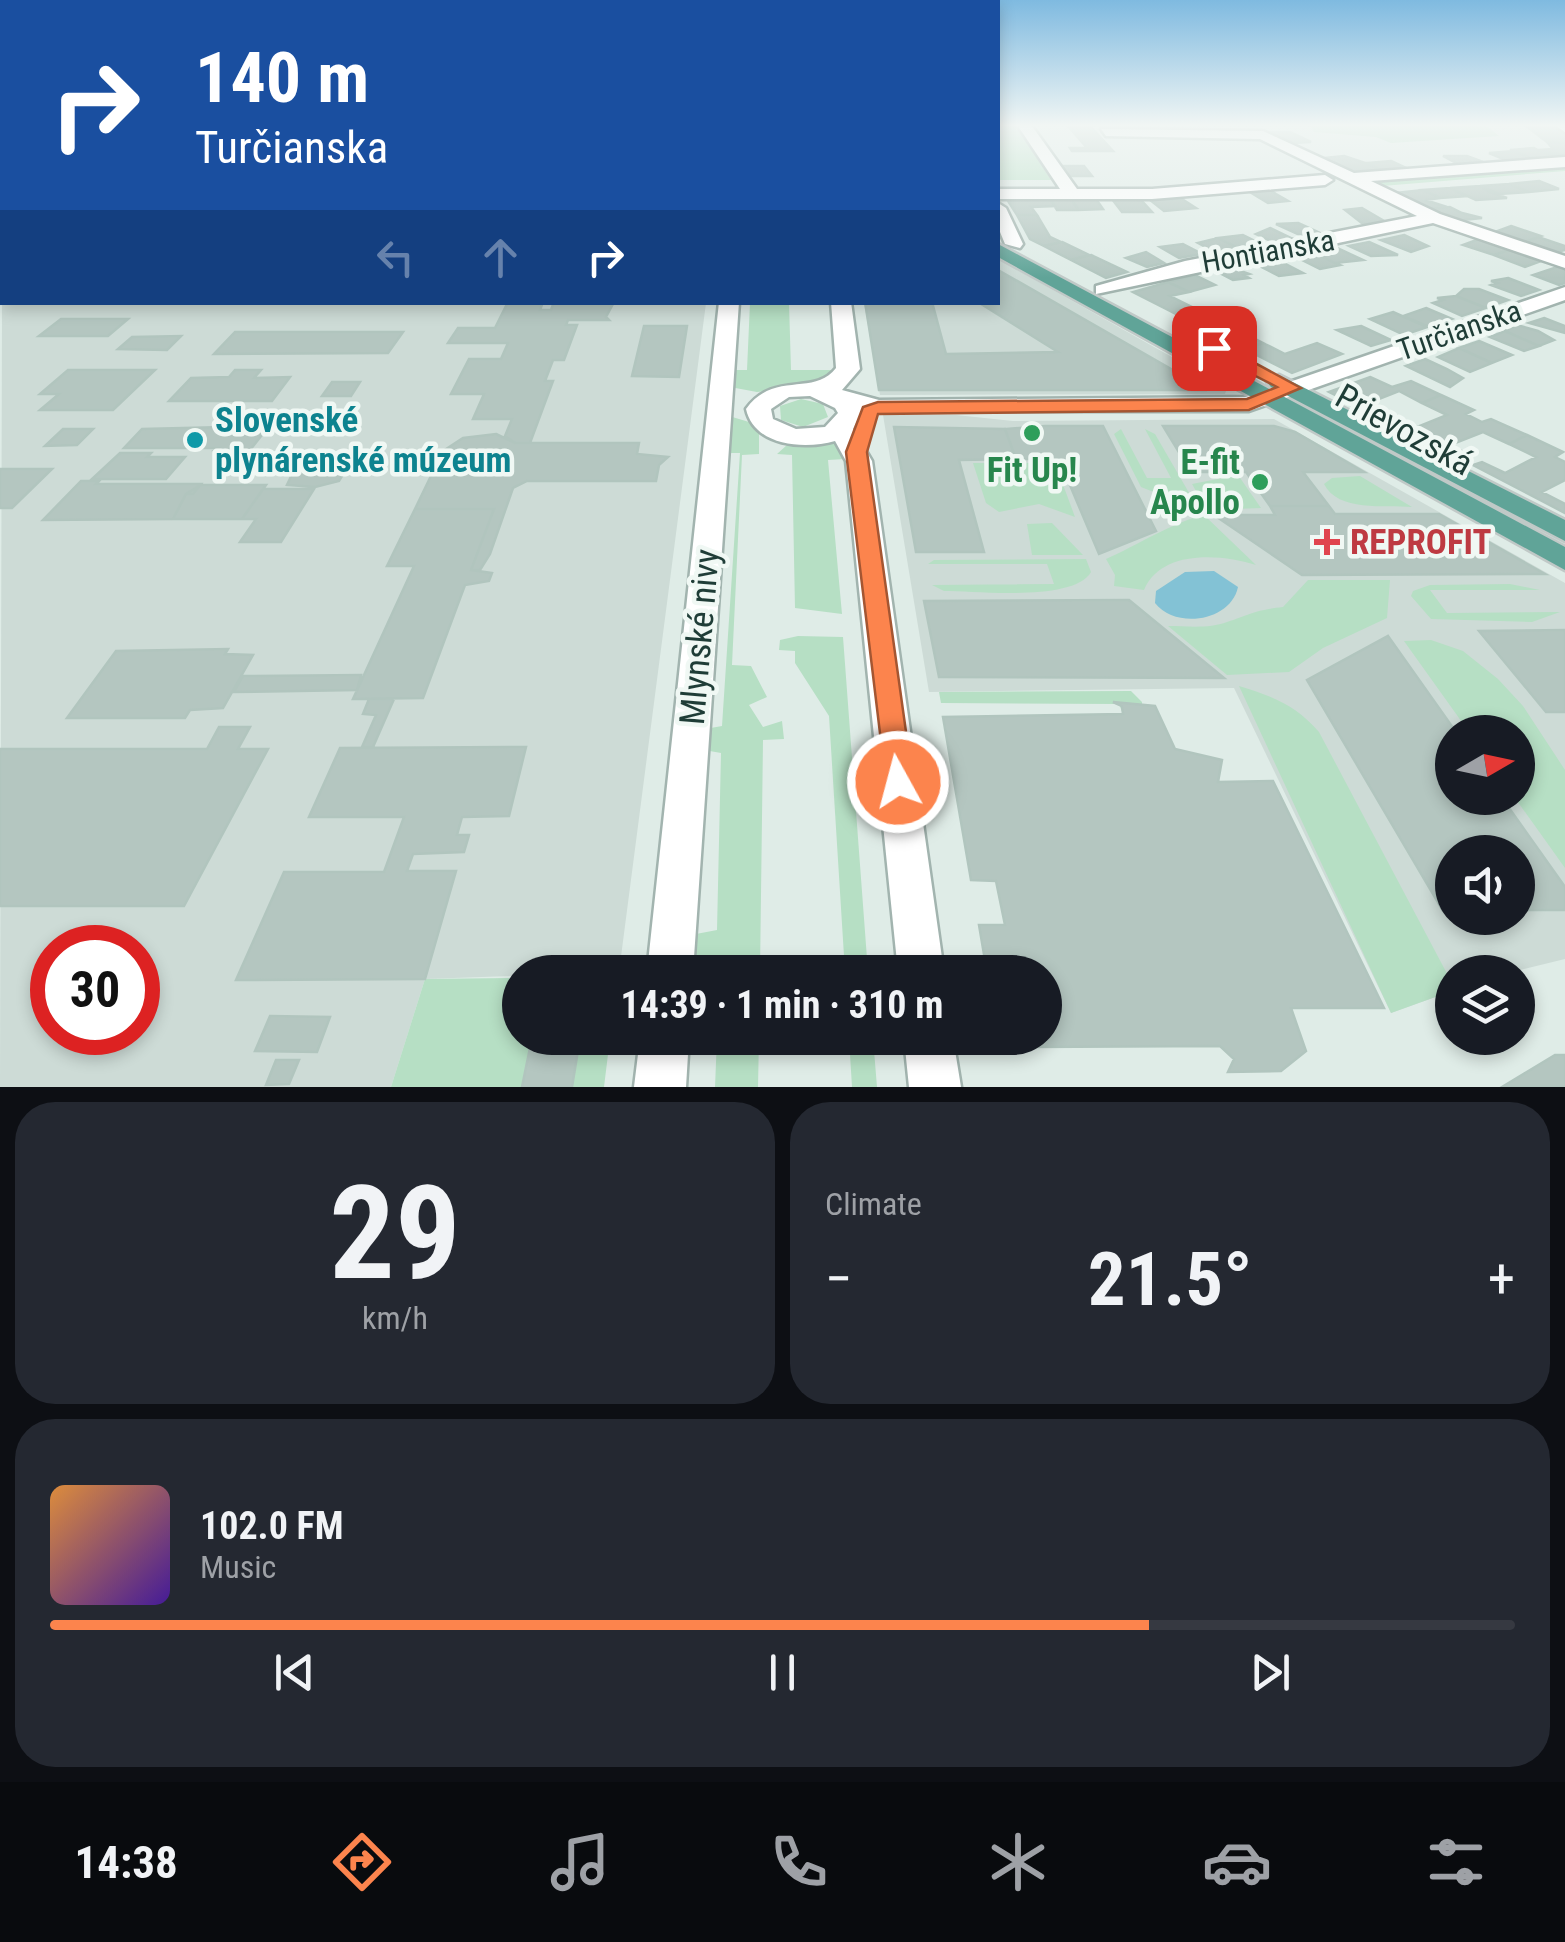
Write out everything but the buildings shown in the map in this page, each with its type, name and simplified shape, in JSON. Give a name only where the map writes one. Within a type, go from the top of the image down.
[{"type":"main road","name":"Prievozská","points":[[1003,243],[1103,290],[1565,560]]},
{"type":"main road","name":"Prievozská","points":[[1003,243],[1279,393],[1565,532]]},
{"type":"street","points":[[1060,177],[1072,194]]},
{"type":"street","points":[[1319,177],[1412,225]]},
{"type":"street","points":[[1351,178],[1368,177]]},
{"type":"street","points":[[1370,188],[1507,177]]},
{"type":"street","points":[[1351,178],[1434,218],[1565,262]]},
{"type":"street","points":[[1000,194],[1152,194],[1325,180]]},
{"type":"street","name":"Hontianska","points":[[1103,290],[1185,266],[1434,218]]},
{"type":"street","name":"Turčianska","points":[[850,416],[1249,404],[1565,293]]},
{"type":"street","name":"Mlynské nivy","points":[[671,955],[730,305]]},
{"type":"street","points":[[841,305],[848,369],[838,382],[850,416],[919,955]]},
{"type":"street","points":[[720,403],[762,406],[792,389],[850,416]]},
{"type":"street","points":[[762,406],[767,428],[787,436],[814,438],[850,416]]},
{"type":"street","points":[[660,1087],[663,1055]]},
{"type":"street","points":[[931,1055],[935,1087]]},
{"type":"shaded area","points":[[1000,260],[1227,388],[1225,394],[880,395],[864,305],[1000,305]]},
{"type":"shaded area","points":[[2,305],[706,305],[621,955],[502,955],[502,976],[425,979],[391,1087],[0,1087]]},
{"type":"shaded area","points":[[883,415],[956,415],[1013,421],[1274,419],[1565,583],[1565,959],[1535,966],[1535,955],[1435,955],[1435,997],[1391,1013],[1234,688],[929,692]]},
{"type":"green space","points":[[1000,177],[1049,177],[1051,180],[1000,180]]},
{"type":"green space","points":[[1395,177],[1495,177],[1382,186],[1367,179]]},
{"type":"green space","points":[[750,305],[789,305],[791,370],[837,370],[829,383],[757,392],[730,387],[731,370],[747,370]]},
{"type":"green space","points":[[801,399],[823,404],[828,417],[803,427],[781,420],[780,406]]},
{"type":"green space","points":[[729,416],[749,422],[759,432],[759,454],[742,455],[732,665],[751,666],[767,697],[749,705],[763,727],[782,721],[784,739],[763,740],[760,955],[695,955],[696,934],[717,930],[721,753],[704,750],[705,729],[722,726],[740,453],[725,453]]},
{"type":"green space","points":[[1121,429],[1147,478],[1171,478],[1145,429],[1155,434],[1199,510],[1141,487],[1114,434]]},
{"type":"green space","points":[[836,438],[846,459],[828,460],[842,614],[795,608],[792,455],[777,454],[787,445]]},
{"type":"green space","points":[[973,463],[1055,463],[1075,517],[1039,504],[999,512],[986,503]]},
{"type":"green space","points":[[1238,475],[1261,508],[1207,510],[1192,484]]},
{"type":"green space","points":[[1360,476],[1412,507],[1351,503],[1331,493],[1324,484],[1332,478]]},
{"type":"green space","points":[[1204,515],[1256,565],[1227,558],[1194,558],[1164,567],[1144,590],[1114,586],[1115,575],[1106,559]]},
{"type":"green space","points":[[1052,523],[1083,555],[1032,555],[1027,524]]},
{"type":"green space","points":[[1086,559],[1091,572],[1081,581],[1066,588],[1024,593],[944,591],[932,585],[1054,584],[1047,564],[928,564],[934,560]]},
{"type":"green space","points":[[1308,580],[1390,580],[1387,618],[1323,648],[1289,672],[1227,675],[1168,626],[1213,626],[1283,607]]},
{"type":"green space","points":[[1510,584],[1540,590],[1430,590],[1447,613],[1560,612],[1532,622],[1431,619],[1411,596],[1413,591],[1430,585]]},
{"type":"green space","points":[[798,636],[843,637],[867,955],[844,955],[829,716],[795,663],[795,651],[779,650],[780,640]]},
{"type":"green space","points":[[1431,640],[1463,651],[1498,679],[1529,715],[1457,715],[1404,641]]},
{"type":"green space","points":[[1239,686],[1283,703],[1319,732],[1437,955],[1435,997],[1391,1013]]},
{"type":"green space","points":[[1131,691],[1142,702],[1145,782],[1016,777],[946,733],[943,717],[1118,716],[1123,714],[1119,704],[941,703],[939,692]]},
{"type":"green space","points":[[1535,724],[1565,770],[1565,868],[1527,815],[1535,815]]},
{"type":"green space","points":[[502,978],[502,1055],[608,1055],[604,1087],[391,1087],[425,979]]},
{"type":"green space","points":[[716,1055],[759,1055],[758,1087],[715,1087]]},
{"type":"green space","points":[[850,1055],[874,1055],[877,1087],[852,1087]]},
{"type":"water","points":[[1214,571],[1238,587],[1225,608],[1214,614],[1202,618],[1176,617],[1155,603],[1156,591],[1185,572]]},
{"type":"place","name":"Fit Up!","points":[[1032,433]]},
{"type":"place","name":"Slovenské plynárenské múzeum","points":[[195,440]]},
{"type":"place","name":"E-fit Apollo","points":[[1260,482]]},
{"type":"place","name":"REPROFIT","points":[[1327,542]]},
{"type":"route","points":[[898,782],[856,452],[870,411],[878,407],[1249,404],[1292,388],[1214,348]]}]
